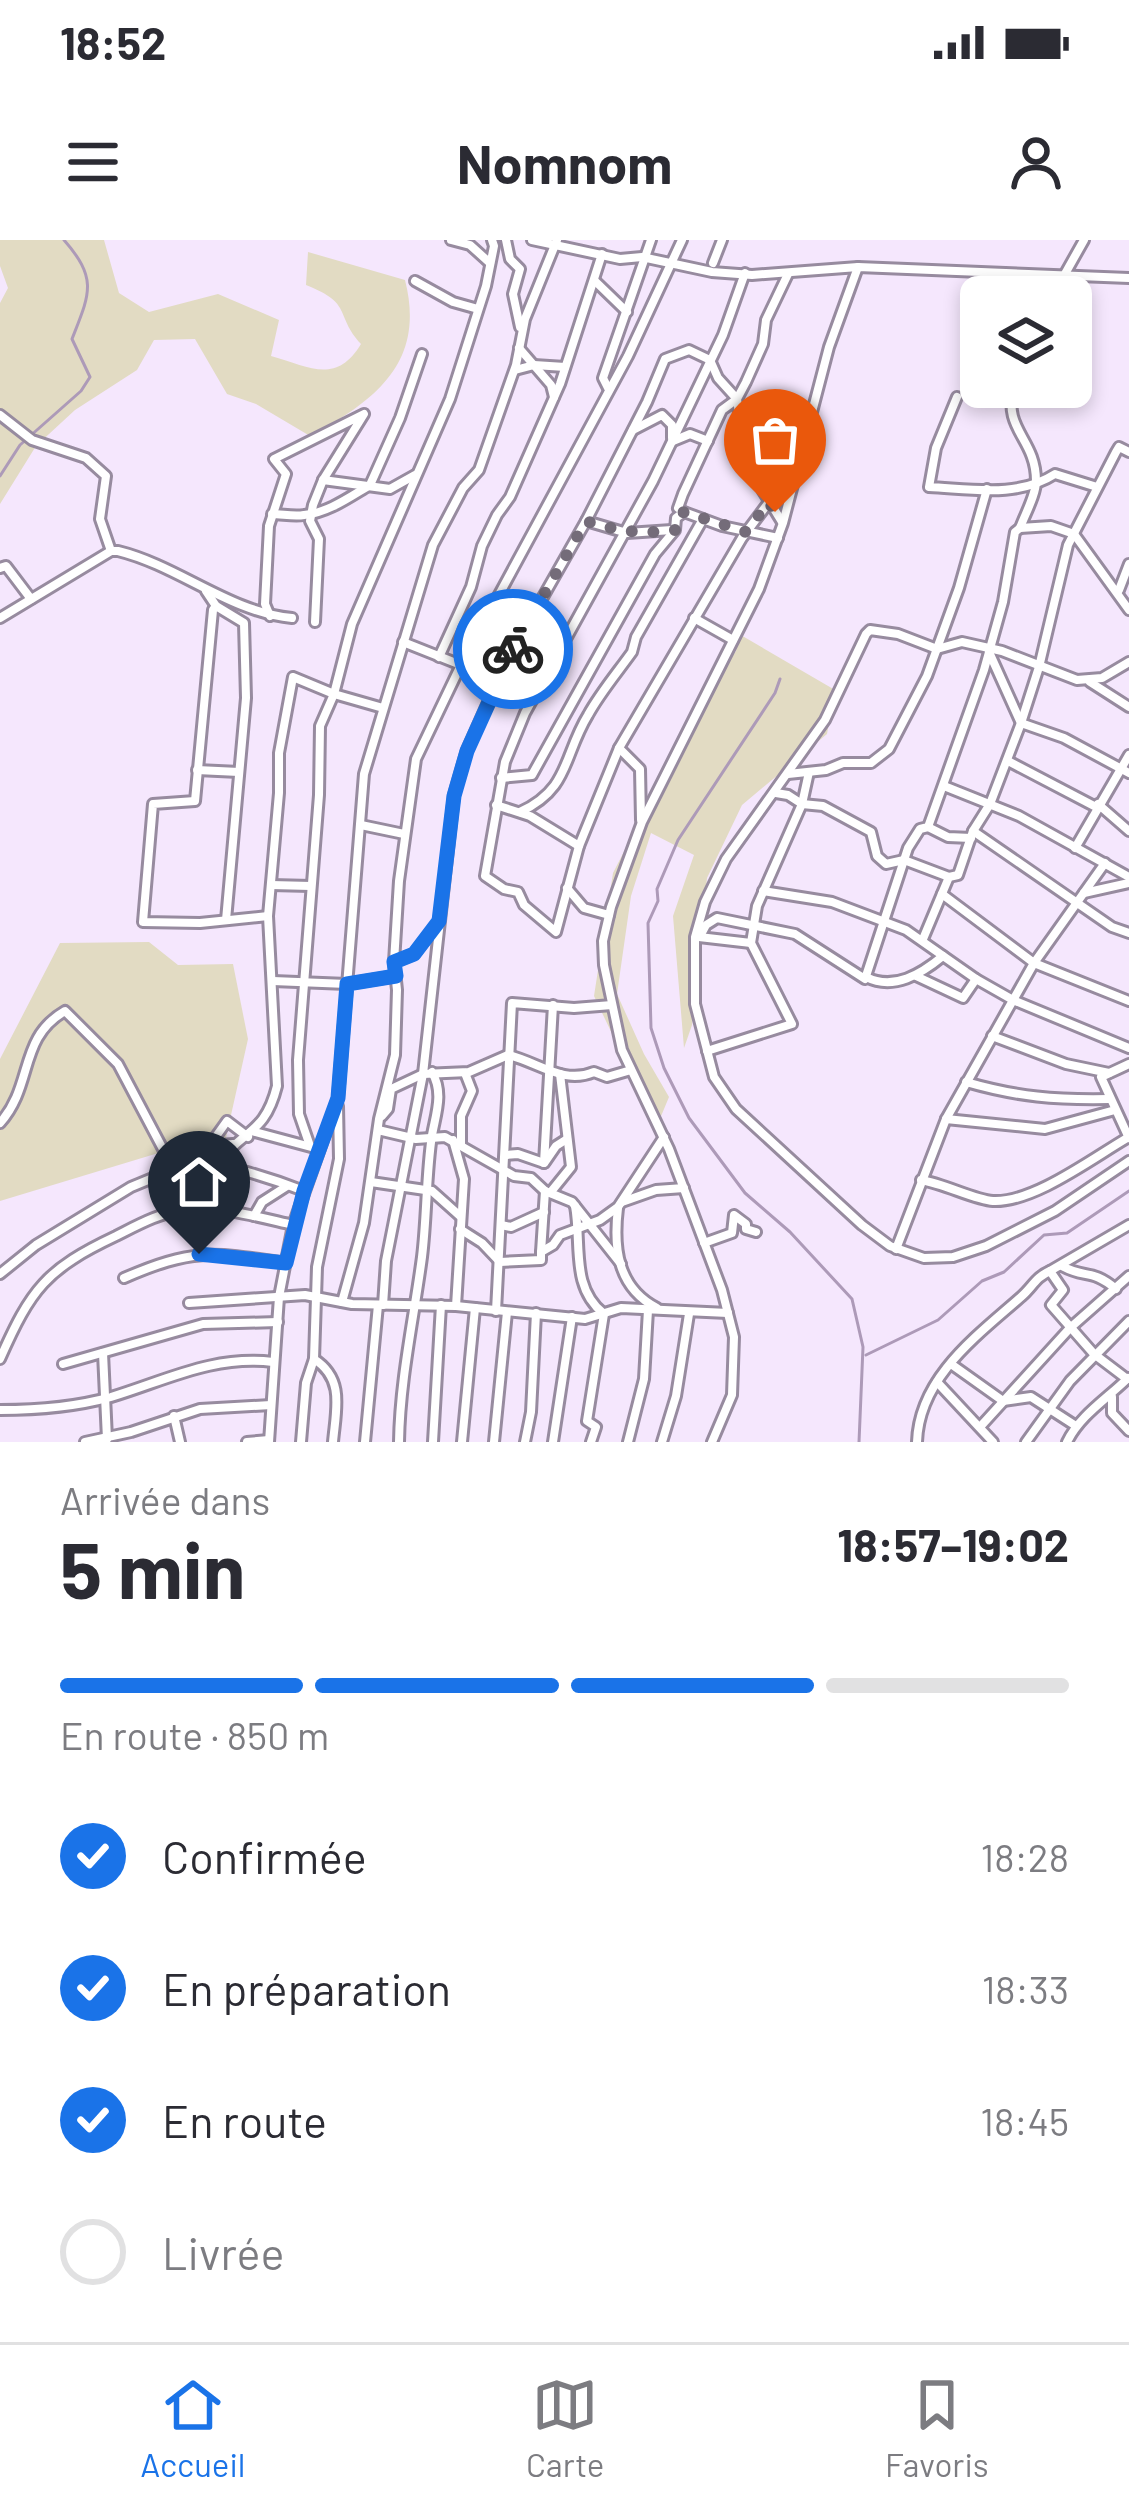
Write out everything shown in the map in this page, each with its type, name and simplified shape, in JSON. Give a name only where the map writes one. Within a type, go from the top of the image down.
[{"type":"street","points":[[451,240],[470,245],[491,264]]},
{"type":"street","points":[[506,240],[520,269],[513,295],[521,331]]},
{"type":"street","points":[[532,240],[712,272],[788,274],[858,267],[1129,278]]},
{"type":"street","points":[[440,657],[472,587],[482,546],[510,496],[566,367],[595,281],[599,240]]},
{"type":"street","points":[[608,389],[603,378],[651,240]]},
{"type":"street","points":[[342,1302],[395,1055],[394,962],[404,834],[416,759],[460,665],[577,455],[682,240]]},
{"type":"street","points":[[713,263],[722,240]]},
{"type":"street","points":[[1063,275],[1084,240]]},
{"type":"street","points":[[302,1442],[306,1383],[314,1360],[317,1267],[339,1160],[338,1098],[364,774],[433,545],[479,470],[514,370],[521,331],[556,242]]},
{"type":"street","points":[[310,1146],[298,1104],[320,726],[334,694],[352,624],[416,474],[432,448],[478,309],[491,264],[491,244]]},
{"type":"street","points":[[491,244],[534,274],[538,284]]},
{"type":"street","points":[[698,267],[713,263],[726,270]]},
{"type":"street","points":[[712,1442],[732,1394],[734,1337],[684,1188],[631,1070],[604,965],[609,915],[642,822],[759,589],[783,523],[829,347],[858,267]]},
{"type":"street","points":[[745,273],[710,360],[627,533],[525,712],[501,778],[485,877],[518,892],[524,905],[556,932],[579,846],[619,748],[746,532],[794,480]]},
{"type":"street","points":[[778,538],[703,519],[678,506],[722,410],[737,399],[757,360],[766,320],[788,274]]},
{"type":"street","points":[[416,281],[461,306],[478,309]]},
{"type":"street","points":[[595,281],[628,313]]},
{"type":"street","points":[[518,347],[551,386],[554,397]]},
{"type":"street","points":[[364,1442],[399,1187],[428,1073],[454,796],[467,751],[505,664],[586,521],[665,358],[689,350],[710,360],[718,378],[737,399],[740,421],[735,429],[783,523]]},
{"type":"street","points":[[272,514],[313,513],[343,503],[370,485],[422,354]]},
{"type":"street","points":[[514,370],[534,365],[566,367]]},
{"type":"street","points":[[957,397],[936,448],[929,487],[1036,486],[1055,474],[1097,487]]},
{"type":"street","points":[[928,827],[989,650],[1015,532],[1036,486],[1032,452],[1010,416],[1011,408]]},
{"type":"street","points":[[270,616],[265,604],[272,514],[286,474],[274,459],[364,414],[323,480],[310,521],[319,539],[315,622]]},
{"type":"street","points":[[0,415],[32,440],[86,458],[106,476],[100,519],[111,551]]},
{"type":"street","points":[[633,430],[662,415],[672,424],[672,440]]},
{"type":"street","points":[[672,440],[689,434],[708,441]]},
{"type":"street","points":[[774,793],[823,806],[871,832],[883,863],[904,860],[949,877],[958,875],[1008,761],[1040,667],[1073,534],[1119,447],[1129,452]]},
{"type":"street","points":[[323,480],[390,489],[416,474]]},
{"type":"street","points":[[788,774],[843,763],[871,763],[889,749],[937,649],[987,490]]},
{"type":"street","points":[[501,778],[532,775],[655,554],[684,512]]},
{"type":"street","points":[[520,812],[554,790],[564,775],[573,741],[632,652],[703,519]]},
{"type":"street","points":[[586,521],[627,533],[675,530]]},
{"type":"street","points":[[1020,528],[1051,526],[1073,534],[1129,610]]},
{"type":"street","points":[[0,618],[111,551],[134,555],[270,616],[292,618]]},
{"type":"street","points":[[1119,592],[1129,564]]},
{"type":"street","points":[[0,568],[6,566],[31,599]]},
{"type":"street","points":[[206,591],[217,606],[246,626],[246,698],[226,920]]},
{"type":"street","points":[[217,606],[193,803],[153,804],[143,922],[268,916]]},
{"type":"street","points":[[694,618],[733,640]]},
{"type":"street","points":[[1129,707],[1085,680],[1002,651],[962,642],[937,649],[898,634],[866,634],[843,688],[726,859],[705,902],[697,937],[695,1004],[714,1077],[736,1109],[862,1226],[896,1249],[932,1259],[969,1254],[1055,1211],[1129,1161]]},
{"type":"street","points":[[403,643],[460,665]]},
{"type":"street","points":[[989,650],[1021,723],[1064,738],[1125,771]]},
{"type":"street","points":[[1085,680],[1102,678],[1129,662]]},
{"type":"street","points":[[220,1160],[252,1134],[272,1105],[277,1087],[268,916],[279,753],[293,677],[382,708]]},
{"type":"street","points":[[619,748],[642,773],[642,822]]},
{"type":"street","points":[[1075,848],[1097,806],[1125,771],[1129,754]]},
{"type":"street","points":[[1008,761],[1097,806],[1129,831]]},
{"type":"street","points":[[196,770],[239,772]]},
{"type":"street","points":[[707,1051],[792,1024],[751,943],[763,891],[802,804],[809,772]]},
{"type":"street","points":[[944,786],[1019,815],[1129,880]]},
{"type":"street","points":[[496,805],[571,837],[579,846]]},
{"type":"street","points":[[361,825],[404,834]]},
{"type":"street","points":[[697,937],[717,918],[753,923],[795,934],[864,980],[904,860],[920,829],[928,827],[958,840],[972,835],[1080,898],[1129,933]]},
{"type":"street","points":[[896,1249],[946,1119],[966,1082],[1034,964],[1106,863]]},
{"type":"street","points":[[922,938],[949,877]]},
{"type":"street","points":[[1080,898],[1129,880]]},
{"type":"street","points":[[271,885],[310,886]]},
{"type":"street","points":[[566,887],[584,908],[609,915]]},
{"type":"street","points":[[763,891],[832,902],[922,938],[976,980],[1013,1000],[1129,1048]]},
{"type":"street","points":[[942,894],[1034,964],[1129,1001]]},
{"type":"street","points":[[394,962],[414,954],[439,921]]},
{"type":"street","points":[[697,937],[751,943]]},
{"type":"street","points":[[866,977],[880,984],[916,976],[943,956]]},
{"type":"street","points":[[273,981],[347,984],[396,976]]},
{"type":"street","points":[[916,976],[963,998],[976,980]]},
{"type":"street","points":[[496,1311],[512,1004],[612,1004]]},
{"type":"street","points":[[544,1162],[555,1074],[554,1005]]},
{"type":"street","points":[[0,1123],[23,1085],[35,1037],[65,1011],[118,1064],[174,1170]]},
{"type":"street","points":[[992,1036],[1042,1057],[1109,1072]]},
{"type":"street","points":[[378,1124],[388,1108],[391,1089],[428,1073],[464,1072],[508,1055],[555,1074],[589,1076],[594,1072],[607,1077],[631,1070]]},
{"type":"street","points":[[921,1180],[949,1185],[986,1201],[1006,1201],[1044,1187],[1129,1137],[1101,1077],[1129,1064]]},
{"type":"street","points":[[456,1306],[464,1180],[456,1142],[472,1090],[464,1072]]},
{"type":"street","points":[[399,1442],[432,1135],[439,1108],[437,1082],[428,1073]]},
{"type":"street","points":[[460,1229],[500,1262],[541,1260],[547,1192],[571,1169],[555,1074]]},
{"type":"street","points":[[966,1082],[1073,1102],[1109,1099]]},
{"type":"street","points":[[247,1442],[268,1441],[278,1297],[293,1226],[338,1098]]},
{"type":"street","points":[[946,1119],[1040,1130],[1115,1110]]},
{"type":"street","points":[[206,1150],[226,1122],[252,1134],[322,1150]]},
{"type":"street","points":[[378,1124],[410,1137],[432,1135],[456,1142],[519,1178],[531,1178],[574,1205],[621,1264]]},
{"type":"street","points":[[663,1312],[628,1286],[621,1264],[620,1204],[664,1137]]},
{"type":"street","points":[[544,1162],[568,1138]]},
{"type":"street","points":[[0,1274],[36,1245],[110,1199],[194,1161],[215,1144],[234,1144]]},
{"type":"street","points":[[506,1155],[544,1162]]},
{"type":"street","points":[[194,1161],[220,1160],[255,1177],[304,1191]]},
{"type":"street","points":[[255,1177],[262,1187],[262,1202]]},
{"type":"street","points":[[371,1182],[429,1190],[460,1216]]},
{"type":"street","points":[[254,1216],[262,1202],[289,1185]]},
{"type":"street","points":[[541,1252],[560,1235],[590,1224],[620,1204],[656,1190],[684,1188]]},
{"type":"street","points":[[574,1205],[580,1278],[589,1299],[604,1314]]},
{"type":"street","points":[[0,1359],[35,1291],[70,1258],[159,1215],[187,1209],[254,1216],[293,1226]]},
{"type":"street","points":[[501,1225],[511,1226],[544,1212]]},
{"type":"street","points":[[704,1243],[732,1234],[734,1214],[746,1229],[756,1232]]},
{"type":"street","points":[[917,1442],[923,1407],[966,1345],[1037,1277],[1129,1225]]},
{"type":"street","points":[[124,1279],[166,1259],[199,1254],[286,1263]]},
{"type":"street","points":[[1062,1266],[1077,1273],[1099,1274],[1116,1289]]},
{"type":"street","points":[[1050,1271],[1063,1290],[1050,1304],[1094,1354],[1128,1378],[1112,1397],[1090,1411],[1067,1442]]},
{"type":"street","points":[[980,1427],[1070,1328],[1129,1276]]},
{"type":"street","points":[[189,1303],[318,1297],[585,1319],[621,1309],[728,1313]]},
{"type":"street","points":[[433,1442],[441,1305]]},
{"type":"street","points":[[462,1442],[475,1308]]},
{"type":"street","points":[[628,1442],[644,1379],[648,1310]]},
{"type":"street","points":[[494,1442],[508,1312]]},
{"type":"street","points":[[525,1442],[532,1412],[536,1313]]},
{"type":"street","points":[[591,1442],[596,1427],[587,1421],[604,1314]]},
{"type":"street","points":[[662,1442],[673,1411],[689,1314]]},
{"type":"street","points":[[553,1442],[572,1317]]},
{"type":"street","points":[[1026,1442],[1094,1354],[1129,1321]]},
{"type":"street","points":[[63,1364],[203,1324],[278,1322]]},
{"type":"street","points":[[103,1353],[106,1439]]},
{"type":"street","points":[[314,1360],[328,1368],[336,1383],[333,1442]]},
{"type":"street","points":[[0,1410],[44,1409],[106,1398],[222,1361],[273,1362]]},
{"type":"street","points":[[951,1364],[1004,1401],[1031,1397],[1076,1426]]},
{"type":"street","points":[[937,1382],[993,1442]]},
{"type":"street","points":[[1112,1397],[1112,1413],[1125,1433]]},
{"type":"street","points":[[85,1442],[213,1407],[271,1406]]},
{"type":"street","points":[[1090,1411],[1112,1413]]},
{"type":"street","points":[[174,1416],[180,1442]]},
{"type":"shaded area","points":[[0,240],[104,240],[119,293],[149,312],[218,294],[279,320],[271,356],[310,368],[332,369],[352,357],[361,344],[337,304],[306,285],[308,252],[405,280],[408,334],[402,356],[375,392],[310,436],[256,404],[227,394],[195,339],[154,340],[137,370],[75,410],[36,446],[0,504],[0,303],[8,288],[0,266]]},
{"type":"shaded area","points":[[739,634],[835,690],[827,734],[742,805],[707,878],[692,1025],[684,1048],[673,916],[694,855],[651,833],[631,896],[617,994],[669,1097],[659,1121],[649,1111],[594,996],[613,873],[703,698],[736,651]]},
{"type":"shaded area","points":[[149,942],[178,965],[233,964],[248,1039],[225,1142],[165,1151],[0,1201],[0,1059],[60,943]]},
{"type":"waterway","points":[[0,476],[20,445],[81,391],[90,377],[72,339],[86,298],[86,276],[64,240]]},
{"type":"waterway","points":[[780,679],[678,840],[657,889],[658,901],[648,923],[651,1028],[689,1118],[745,1193],[790,1232],[852,1299],[863,1347],[859,1442]]},
{"type":"waterway","points":[[866,1355],[938,1320],[982,1281],[1004,1272],[1044,1235],[1067,1233],[1129,1191]]},
{"type":"way so far","points":[[513,649],[586,521],[627,533],[666,531],[675,530],[676,518],[684,512],[746,532],[769,502],[775,512]]},
{"type":"route","points":[[199,1254],[286,1263],[304,1191],[338,1098],[347,984],[396,976],[394,962],[414,954],[439,921],[454,796],[467,751],[513,649]]}]
